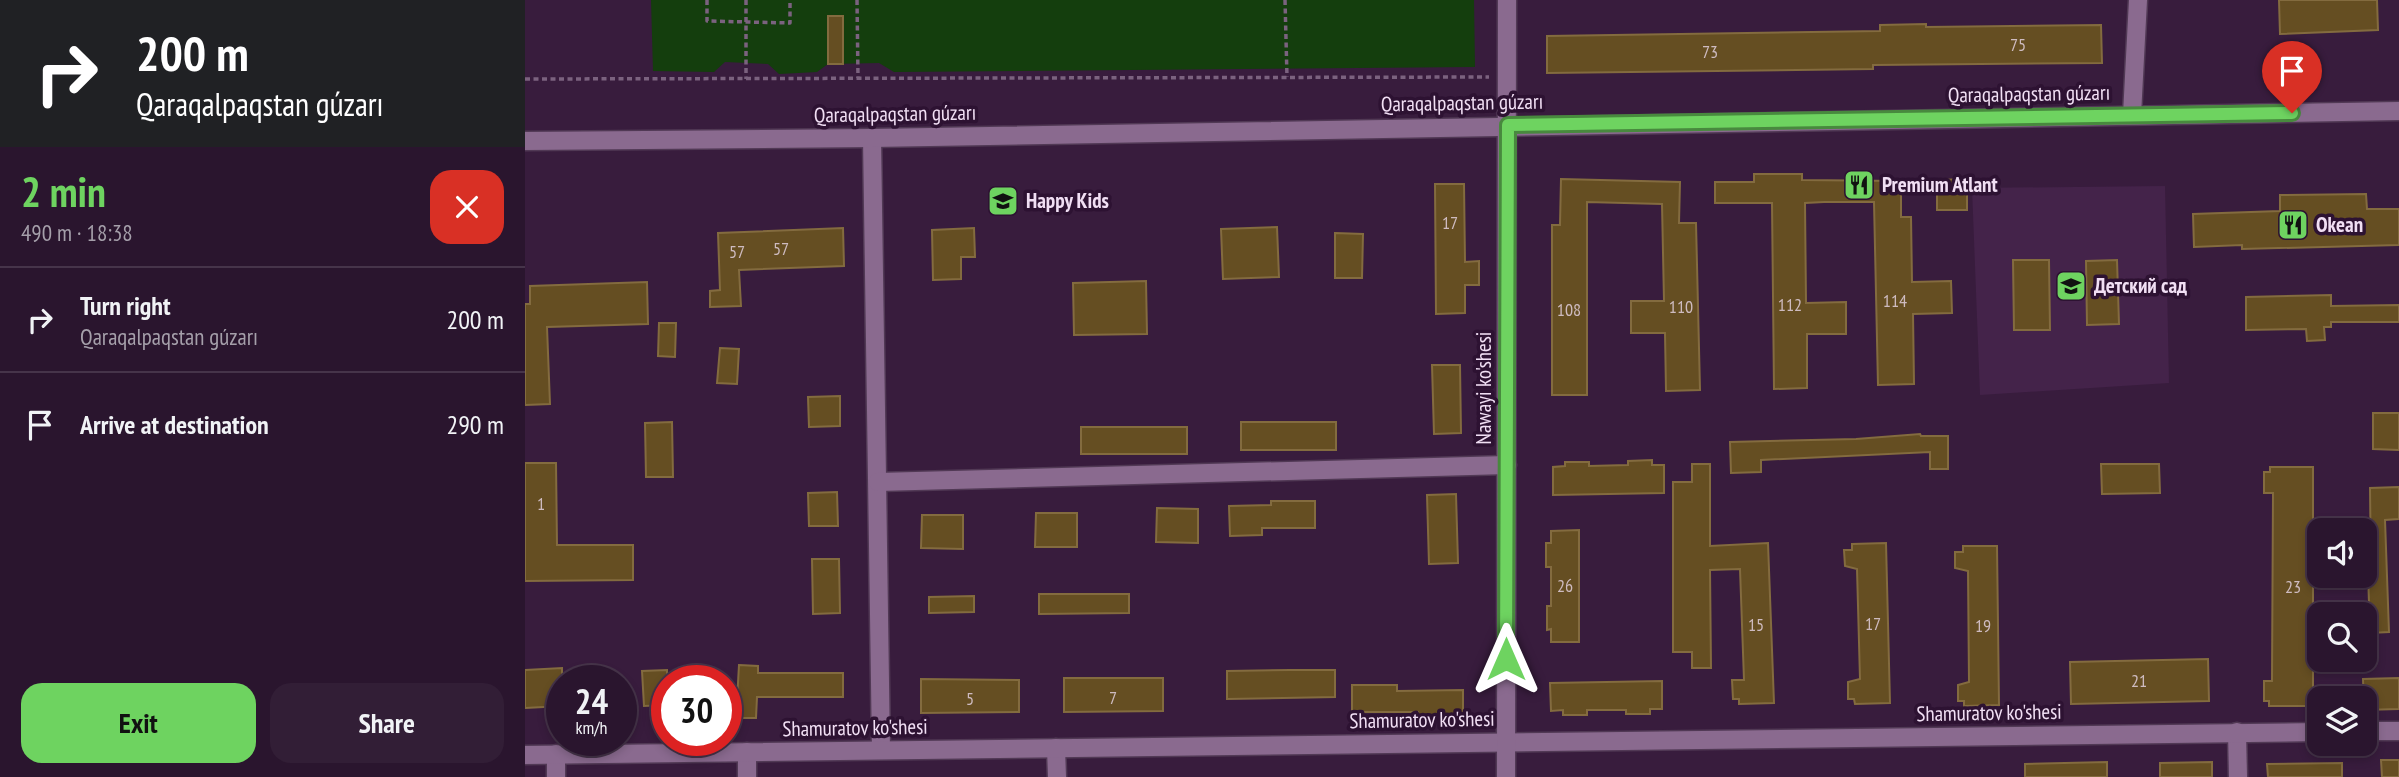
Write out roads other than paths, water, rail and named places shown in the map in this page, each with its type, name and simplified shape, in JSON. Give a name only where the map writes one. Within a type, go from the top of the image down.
[{"type":"street","name":"Nawayi ko'shesi","points":[[1506,777],[1507,0]]},
{"type":"street","points":[[2132,115],[2138,0]]},
{"type":"street","name":"Qaraqalpaqstan gúzarı","points":[[525,141],[872,138],[2399,111]]},
{"type":"street","points":[[872,138],[881,750]]},
{"type":"street","points":[[878,482],[1507,465]]},
{"type":"street","points":[[2377,731],[2399,731]]},
{"type":"street","points":[[2237,732],[2238,777]]},
{"type":"street","name":"Shamuratov ko'shesi","points":[[637,753],[2307,732]]},
{"type":"street","points":[[1056,748],[1057,777]]},
{"type":"street","points":[[747,752],[747,777]]},
{"type":"street","name":"Shamuratov ko'shesi","points":[[525,755],[546,754]]},
{"type":"street","points":[[556,756],[556,777]]},
{"type":"place","name":"Premium Atlant","points":[[1859,185]]},
{"type":"place","name":"Happy Kids","points":[[1003,201]]},
{"type":"place","name":"Okean","points":[[2293,225]]},
{"type":"place","name":"Детский сад","points":[[2071,286]]}]
